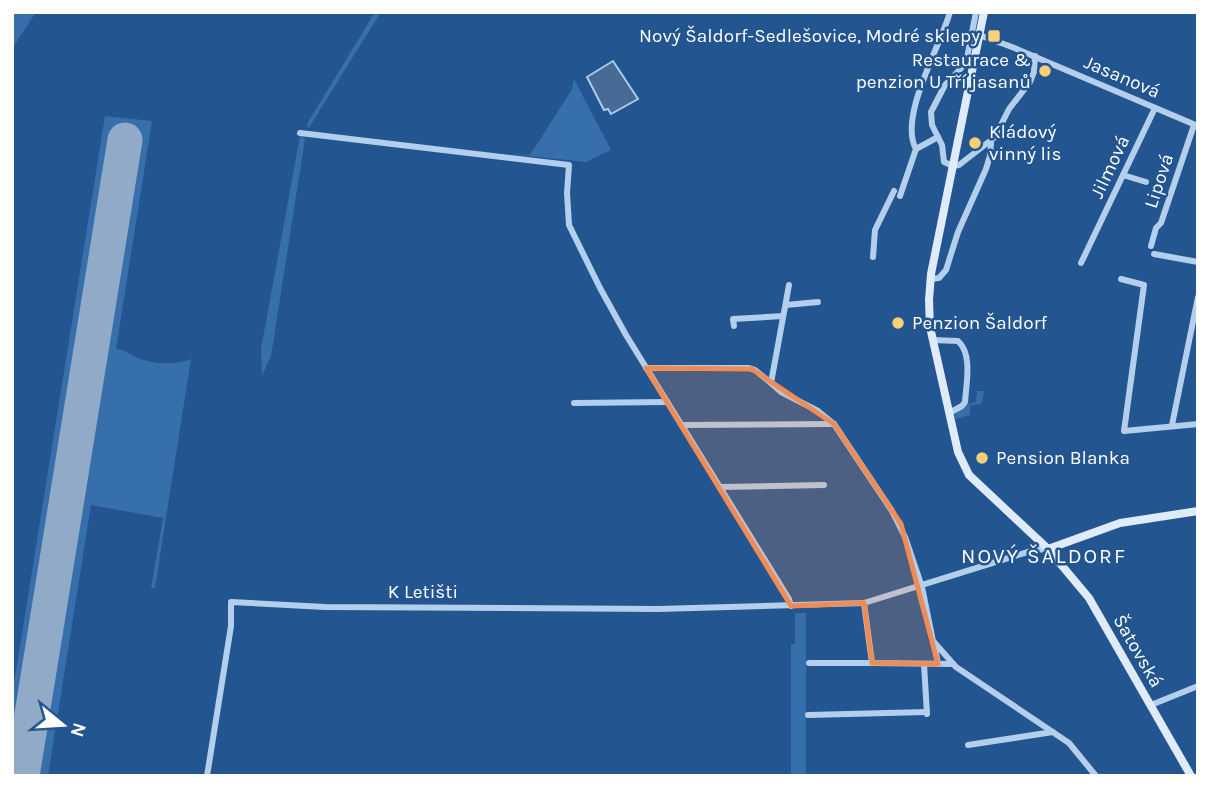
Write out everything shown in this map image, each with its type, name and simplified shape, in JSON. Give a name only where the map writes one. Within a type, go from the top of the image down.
[{"type":"main road","name":"Šatovská","points":[[984,12],[969,65],[953,166],[930,279],[929,314],[933,340],[958,452],[969,475],[1048,549],[1089,598],[1191,776]]},
{"type":"main road","points":[[1048,549],[1120,523],[1198,511]]},
{"type":"street","points":[[916,149],[912,141],[911,124],[925,73],[943,36],[950,12]]},
{"type":"street","points":[[976,12],[969,65],[946,85],[932,112],[932,125],[942,145],[944,162],[953,166],[962,163],[991,142]]},
{"type":"street","name":"Jasanová","points":[[979,35],[1035,56],[1196,126]]},
{"type":"street","points":[[930,279],[939,278],[946,271],[958,232],[986,169],[991,142],[1009,109],[1030,82],[1035,56]]},
{"type":"street","name":"Jilmová","points":[[1081,263],[1155,108]]},
{"type":"street","name":"Lipová","points":[[1151,246],[1196,126]]},
{"type":"street","points":[[300,133],[569,164],[569,225],[600,288],[791,606],[864,603],[1034,550],[1048,549]]},
{"type":"street","points":[[900,196],[916,149],[938,137]]},
{"type":"street","points":[[1123,175],[1146,182]]},
{"type":"street","points":[[873,257],[875,230],[894,191]]},
{"type":"street","points":[[1154,254],[1198,262]]},
{"type":"street","points":[[1121,279],[1144,285],[1124,431],[1198,424]]},
{"type":"street","points":[[771,383],[789,285]]},
{"type":"street","points":[[1172,425],[1198,297]]},
{"type":"street","points":[[786,305],[818,302]]},
{"type":"street","points":[[734,326],[733,319],[783,316]]},
{"type":"street","points":[[933,340],[958,341],[965,349],[965,402],[949,413]]},
{"type":"street","points":[[646,368],[749,368],[781,392],[818,411],[834,424],[901,524],[922,587],[938,664]]},
{"type":"street","points":[[574,403],[667,402]]},
{"type":"street","points":[[682,425],[834,424]]},
{"type":"street","points":[[720,487],[824,485]]},
{"type":"street","name":"K Letišti","points":[[207,776],[231,626],[231,602],[325,607],[658,609],[791,606]]},
{"type":"street","points":[[864,603],[873,663]]},
{"type":"street","points":[[933,641],[953,664],[1069,743],[1096,776]]},
{"type":"street","points":[[809,663],[953,664]]},
{"type":"street","points":[[808,715],[927,714],[924,664]]},
{"type":"street","points":[[1151,705],[1198,686]]},
{"type":"street","points":[[968,746],[1053,732]]},
{"type":"highlighted area","points":[[646,368],[752,369],[834,424],[901,524],[938,664],[872,663],[864,603],[791,606]]},
{"type":"shaded area","points":[[36,12],[12,49],[12,14]]},
{"type":"shaded area","points":[[375,12],[381,12],[308,129],[307,124]]},
{"type":"shaded area","points":[[613,61],[638,99],[611,114],[608,109],[604,110],[587,77]]},
{"type":"shaded area","points":[[574,79],[611,150],[586,162],[510,154],[530,155],[571,91]]},
{"type":"shaded area","points":[[105,116],[152,121],[116,349],[156,363],[178,363],[191,359],[155,588],[151,588],[163,518],[91,505],[48,776],[12,776],[12,696]]},
{"type":"shaded area","points":[[300,136],[305,139],[271,356],[262,376],[261,349]]},
{"type":"shaded area","points":[[967,384],[969,404],[976,402],[977,391],[984,391],[982,403],[970,406],[970,415],[956,419],[954,411],[964,406]]},
{"type":"shaded area","points":[[795,613],[806,613],[806,776],[791,776],[791,644],[795,644]]},
{"type":"runway","points":[[22,776],[125,140]]},
{"type":"place","name":"Nový Šaldorf-Sedlešovice, Modré sklepy","points":[[994,36]]},
{"type":"place","name":"Restaurace & penzion U Tří jasanů","points":[[1045,71]]},
{"type":"place","name":"Kládový vinný lis","points":[[975,143]]},
{"type":"place","name":"Penzion Šaldorf","points":[[898,323]]},
{"type":"place","name":"Pension Blanka","points":[[982,458]]},
{"type":"district","name":"NOVÝ ŠALDORF","points":[[1044,556]]}]
